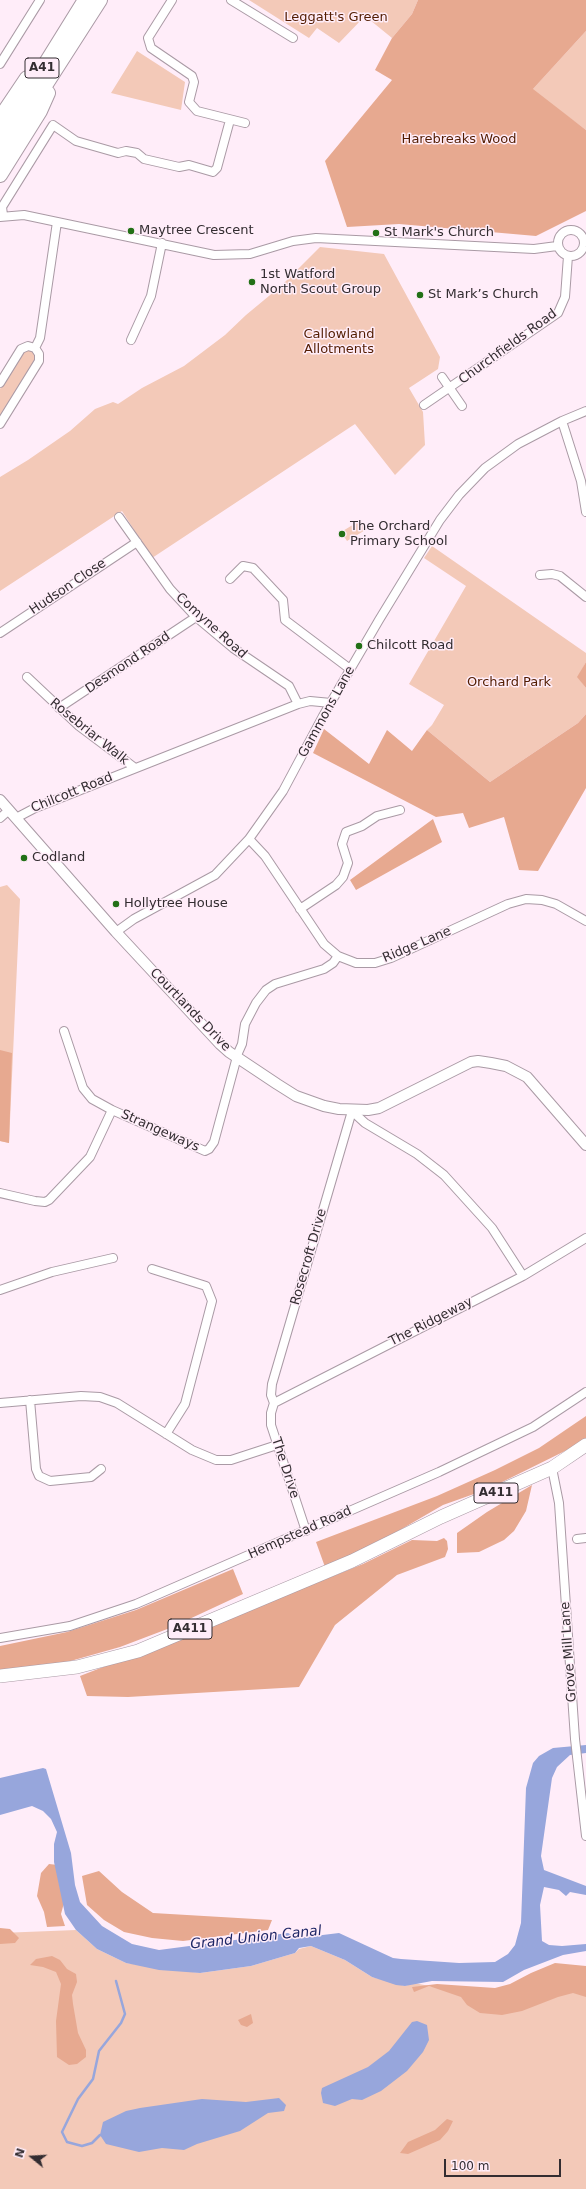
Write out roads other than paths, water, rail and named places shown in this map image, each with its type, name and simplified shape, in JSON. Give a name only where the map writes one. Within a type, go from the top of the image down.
[{"type":"highway","name":"A41","points":[[0,137],[60,37],[85,0]]},
{"type":"highway","name":"A41","points":[[0,156],[100,0]]},
{"type":"highway","points":[[0,118],[18,90],[60,37]]},
{"type":"highway","points":[[0,175],[40,111],[67,51]]},
{"type":"main road","name":"A411","points":[[0,1676],[32,1674],[77,1667],[138,1651],[352,1561],[441,1517],[552,1468],[586,1445]]},
{"type":"street","points":[[0,64],[40,0]]},
{"type":"street","points":[[172,0],[148,38],[151,48],[192,76],[194,82],[189,102],[197,111],[245,123]]},
{"type":"street","points":[[231,0],[293,38]]},
{"type":"street","points":[[230,120],[217,168],[213,172],[189,166],[179,167],[144,159],[131,152],[126,151],[118,153],[76,141],[53,125],[2,207],[1,216],[24,215],[214,254],[250,254],[293,241],[316,238],[534,249],[557,246]]},
{"type":"street","points":[[35,348],[40,338],[57,222]]},
{"type":"street","points":[[574,229],[584,233],[585,247],[576,255],[568,256],[561,252],[557,246],[558,237],[565,230],[574,229]]},
{"type":"street","points":[[131,340],[151,296],[162,243]]},
{"type":"street","name":"Churchfields Road","points":[[424,405],[558,313],[565,298],[568,256]]},
{"type":"street","points":[[0,383],[21,349],[28,346],[35,348],[39,354],[38,364],[0,424]]},
{"type":"street","name":"Churchfields Road","points":[[442,377],[462,406]]},
{"type":"street","name":"Gammons Lane","points":[[116,932],[134,919],[215,875],[248,839],[283,791],[350,669],[440,520],[459,494],[499,457],[534,435],[586,411]]},
{"type":"street","points":[[562,421],[581,481],[586,512]]},
{"type":"street","name":"Comyne Road","points":[[120,517],[158,574],[196,617],[233,648],[289,686],[298,704]]},
{"type":"street","name":"Hudson Close","points":[[0,633],[137,542]]},
{"type":"street","points":[[230,579],[243,566],[253,568],[283,600],[285,620],[350,669]]},
{"type":"street","points":[[540,575],[552,574],[560,576],[586,597]]},
{"type":"street","name":"Desmond Road","points":[[59,708],[196,617]]},
{"type":"street","name":"Rosebriar Walk","points":[[28,677],[78,726],[135,768]]},
{"type":"street","name":"Chilcott Road","points":[[16,818],[28,810],[298,704],[310,701],[331,702]]},
{"type":"street","name":"Courtlands Drive","points":[[0,800],[116,932],[220,1044],[237,1058],[296,1096],[324,1106],[352,1111],[368,1110],[379,1108],[471,1062],[478,1061],[491,1063],[506,1066],[527,1077],[586,1145]]},
{"type":"street","points":[[0,818],[9,810]]},
{"type":"street","points":[[300,909],[336,885],[343,877],[348,863],[342,844],[346,832],[362,826],[377,816],[400,810]]},
{"type":"street","name":"Ridge Lane","points":[[248,839],[265,856],[324,944],[344,960],[362,963],[384,960],[508,904],[526,899],[542,900],[556,904],[586,921]]},
{"type":"street","points":[[237,1058],[242,1044],[247,1019],[256,1003],[266,990],[274,984],[327,968],[338,956]]},
{"type":"street","name":"Strangeways","points":[[64,1031],[87,1094],[96,1102],[201,1150],[207,1150],[214,1142],[237,1058]]},
{"type":"street","points":[[0,1193],[35,1201],[45,1202],[49,1200],[90,1157],[112,1110]]},
{"type":"street","points":[[352,1111],[364,1123],[417,1154],[444,1175],[492,1228],[523,1276]]},
{"type":"street","name":"Rosecroft Drive","points":[[274,1403],[270,1395],[272,1384],[352,1111]]},
{"type":"street","name":"The Ridgeway","points":[[274,1403],[523,1276],[586,1238]]},
{"type":"street","points":[[0,1290],[52,1272],[113,1258]]},
{"type":"street","points":[[152,1269],[206,1286],[212,1301],[188,1397],[166,1434]]},
{"type":"street","name":"Hempstead Road","points":[[0,1638],[70,1626],[136,1604],[306,1531],[533,1427],[586,1392]]},
{"type":"street","points":[[0,1403],[81,1396],[100,1397],[117,1403],[202,1456],[216,1460],[231,1460],[277,1445]]},
{"type":"street","points":[[30,1400],[36,1470],[39,1476],[50,1481],[90,1478],[102,1469]]},
{"type":"street","name":"The Drive","points":[[274,1403],[270,1418],[277,1445],[306,1531]]},
{"type":"street","name":"Grove Mill Lane","points":[[552,1468],[559,1503],[576,1745],[586,1836]]},
{"type":"street","points":[[577,1539],[586,1538]]},
{"type":"water","name":"Grand Union Canal","points":[[586,1745],[586,1753],[570,1755],[557,1767],[552,1778],[541,1856],[544,1870],[586,1886],[586,1895],[570,1892],[566,1896],[559,1890],[544,1887],[540,1905],[542,1941],[549,1945],[562,1946],[586,1944],[586,1951],[563,1955],[524,1970],[503,1982],[432,1981],[405,1986],[396,1985],[372,1977],[345,1960],[311,1946],[299,1948],[295,1953],[251,1966],[200,1973],[159,1970],[126,1963],[97,1949],[76,1930],[65,1914],[54,1862],[54,1844],[57,1832],[51,1819],[43,1811],[32,1806],[0,1815],[0,1778],[43,1768],[46,1769],[71,1853],[75,1885],[80,1902],[102,1926],[132,1944],[159,1950],[288,1933],[298,1938],[339,1933],[393,1958],[459,1963],[495,1962],[508,1954],[515,1945],[521,1923],[526,1788],[533,1763],[539,1756],[553,1748]]},
{"type":"water","points":[[417,2021],[427,2025],[429,2040],[423,2052],[407,2071],[381,2091],[362,2100],[352,2099],[335,2106],[323,2103],[321,2093],[322,2088],[368,2067],[389,2051],[412,2022]]},
{"type":"water","points":[[279,2098],[286,2105],[284,2111],[268,2113],[240,2131],[197,2144],[184,2150],[162,2148],[139,2152],[106,2144],[100,2135],[103,2122],[126,2111],[140,2108],[202,2099],[246,2102]]},
{"type":"waterway","points":[[100,2135],[92,2143],[82,2146],[67,2142],[62,2132],[78,2099],[93,2079],[99,2051],[121,2023],[125,2014],[116,1981]]},
{"type":"place","name":"Maytree Crescent","points":[[131,231]]},
{"type":"place","name":"St Mark's Church","points":[[376,233]]},
{"type":"place","name":"1st Watford North Scout Group","points":[[252,282]]},
{"type":"place","name":"St Mark’s Church","points":[[420,295]]},
{"type":"place","name":"The Orchard Primary School","points":[[342,534]]},
{"type":"place","name":"Chilcott Road","points":[[359,646]]},
{"type":"place","name":"Codland","points":[[24,858]]},
{"type":"place","name":"Hollytree House","points":[[116,904]]},
{"type":"park label","name":"Leggatt's Green","points":[[336,18]]},
{"type":"park label","name":"Harebreaks Wood","points":[[459,140]]},
{"type":"park label","name":"Callowland Allotments","points":[[339,342]]},
{"type":"park label","name":"Orchard Park","points":[[509,683]]}]
